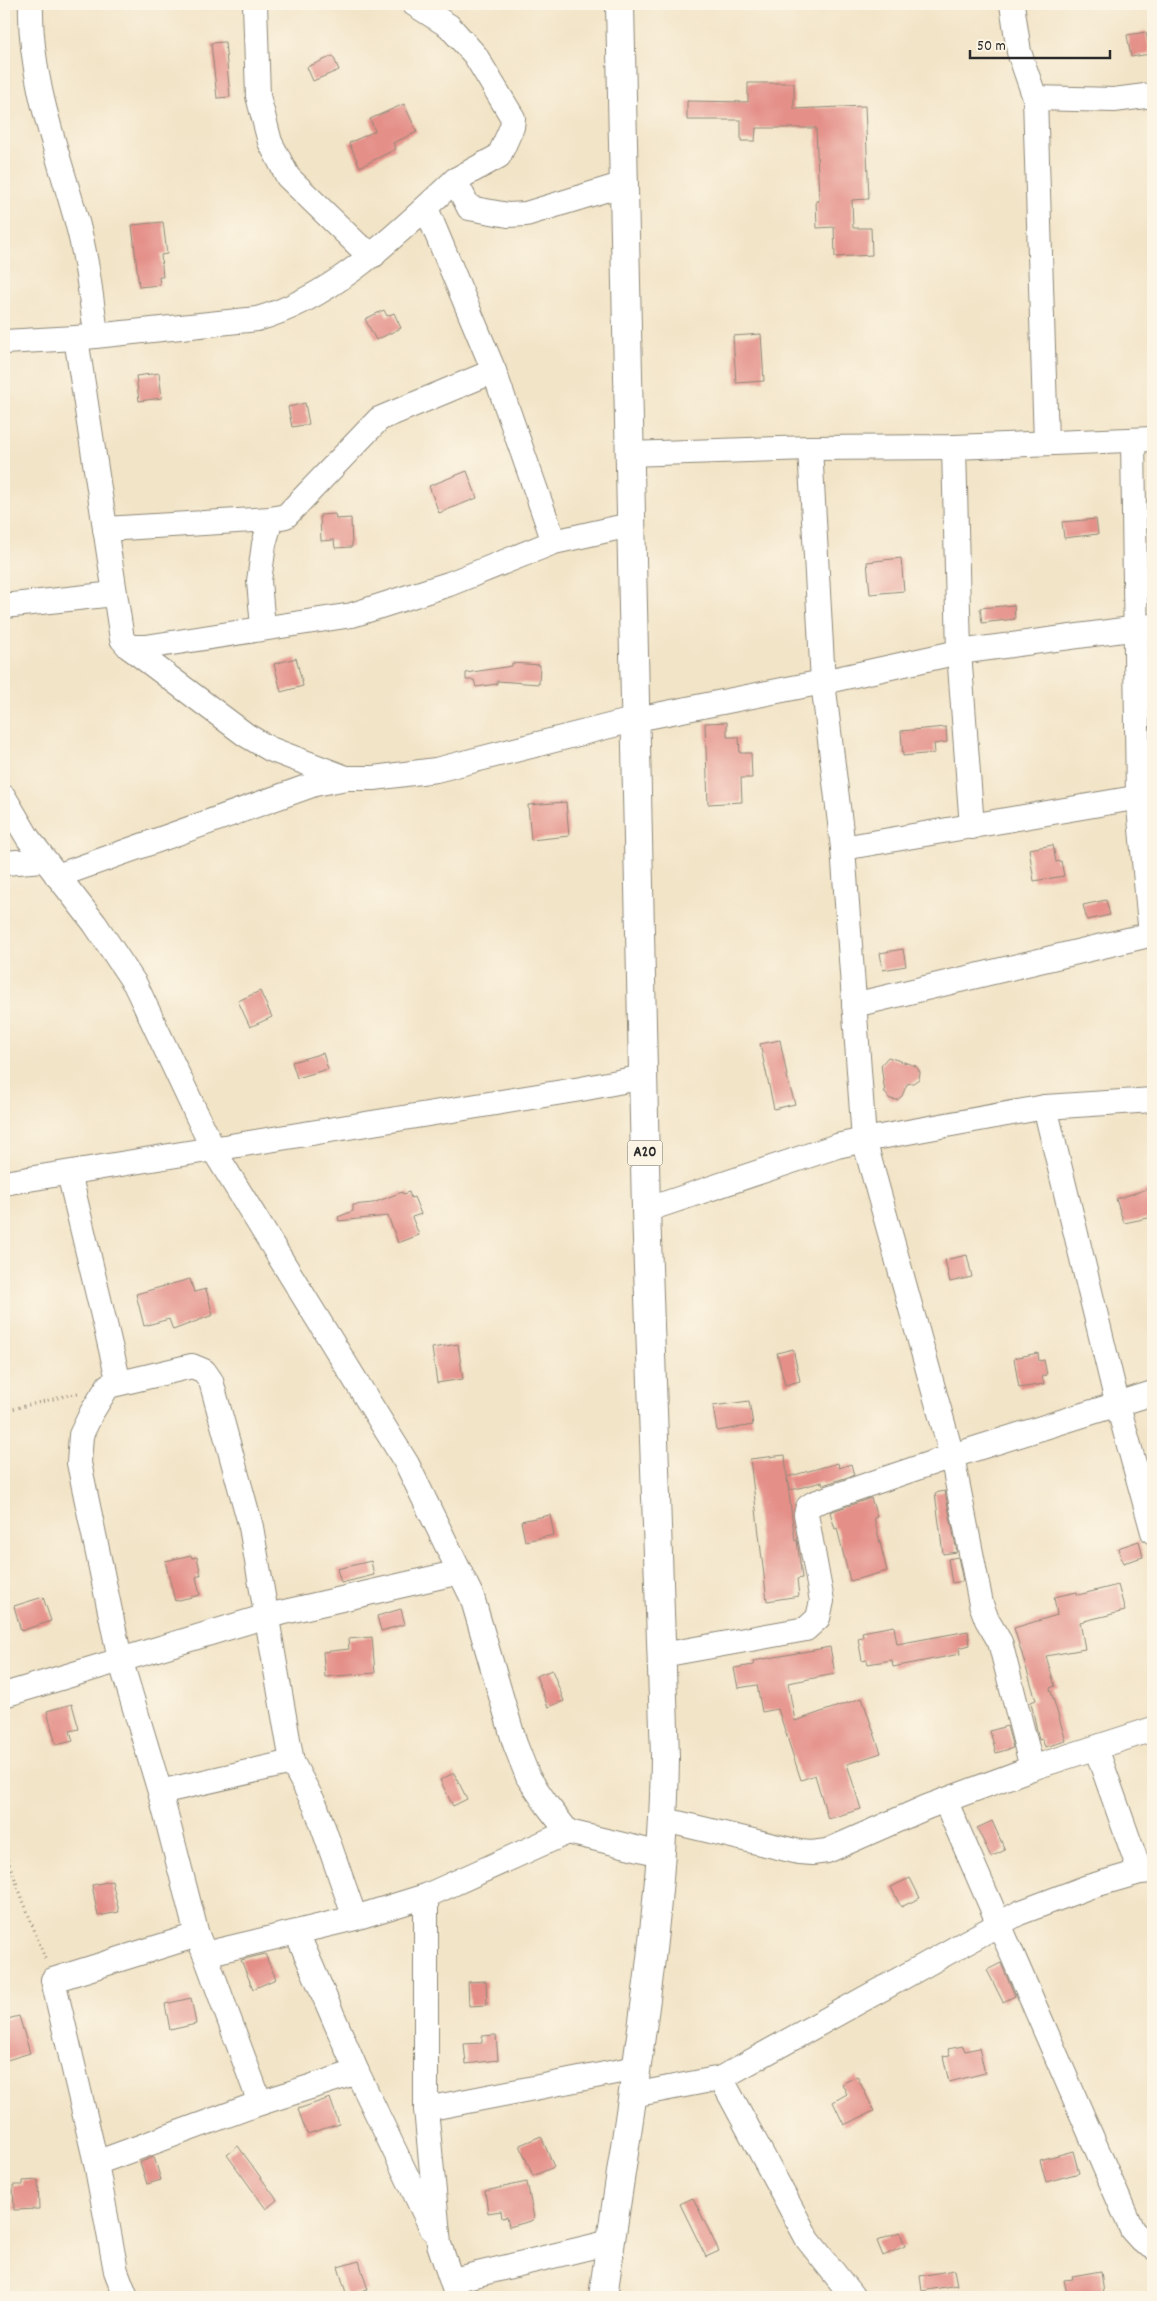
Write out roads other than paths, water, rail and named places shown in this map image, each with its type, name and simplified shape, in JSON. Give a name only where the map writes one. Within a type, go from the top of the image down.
[{"type":"main road","name":"A20","points":[[603,2297],[633,2095],[661,1854],[664,1820],[665,1748],[646,1210],[637,719],[630,525],[620,4]]},
{"type":"street","points":[[31,4],[30,23],[40,97],[78,224],[89,274],[86,336],[105,529],[122,639],[129,647],[246,735],[270,749],[346,778]]},
{"type":"street","points":[[255,4],[258,96],[270,142],[288,177],[358,245],[374,255]]},
{"type":"street","points":[[4,342],[86,336],[257,319],[270,316],[318,292],[374,255],[455,180],[499,156],[512,127],[513,118],[475,55],[449,26],[414,4]]},
{"type":"street","points":[[1012,4],[1019,52],[1035,98],[1046,442]]},
{"type":"street","points":[[1035,98],[1114,100],[1153,95]]},
{"type":"street","points":[[455,180],[469,208],[508,215],[526,214],[624,184]]},
{"type":"street","points":[[426,208],[494,370],[554,542]]},
{"type":"street","points":[[105,529],[271,519],[286,516],[378,419],[494,370]]},
{"type":"street","points":[[629,454],[810,448],[954,447],[1046,442],[1143,440],[1145,795],[1152,935],[854,1005]]},
{"type":"street","points":[[954,447],[959,652],[972,828]]},
{"type":"street","points":[[810,448],[824,682],[844,848],[864,1140],[952,1456],[981,1604],[987,1620],[1000,1642],[1032,1768]]},
{"type":"street","points":[[263,628],[259,581],[264,544],[271,519]]},
{"type":"street","points":[[129,647],[146,647],[352,614],[450,584],[554,542],[630,525]]},
{"type":"street","points":[[4,606],[114,594]]},
{"type":"street","points":[[4,862],[50,868],[315,784],[346,778],[374,778],[436,770],[637,719],[824,682],[959,652],[1144,627]]},
{"type":"street","points":[[844,848],[972,828],[1145,795]]},
{"type":"street","points":[[4,797],[50,868],[95,924],[134,984],[213,1149],[407,1464],[472,1597],[515,1744],[528,1777],[546,1805],[568,1832],[661,1854]]},
{"type":"street","points":[[4,1183],[581,1089],[644,1077]]},
{"type":"street","points":[[646,1210],[837,1146],[864,1140],[1045,1107],[1153,1100]]},
{"type":"street","points":[[1045,1107],[1117,1402],[1153,1532]]},
{"type":"street","points":[[69,1172],[113,1385]]},
{"type":"street","points":[[260,2103],[201,1944],[160,1792],[120,1659],[79,1463],[82,1435],[92,1412],[113,1385],[192,1366],[204,1371],[211,1381],[251,1527],[292,1762],[316,1807],[355,1918]]},
{"type":"street","points":[[662,1655],[806,1630],[818,1618],[822,1601],[806,1514],[808,1507],[814,1503],[1117,1402],[1153,1393]]},
{"type":"street","points":[[4,1695],[266,1616],[460,1572]]},
{"type":"street","points":[[664,1820],[798,1852],[827,1851],[945,1800],[1032,1768],[1153,1729]]},
{"type":"street","points":[[633,2095],[721,2078],[1019,1912],[1088,1887],[1147,1871],[1096,1748]]},
{"type":"street","points":[[160,1792],[292,1762]]},
{"type":"street","points":[[945,1800],[1132,2230],[1142,2241],[1153,2247]]},
{"type":"street","points":[[126,2297],[116,2271],[96,2163],[53,1980],[201,1944],[297,1933],[355,1918],[426,1896],[568,1832]]},
{"type":"street","points":[[426,1896],[426,2109],[439,2244]]},
{"type":"street","points":[[297,1933],[357,2072],[439,2244],[455,2288],[611,2242]]},
{"type":"street","points":[[426,2109],[636,2068]]},
{"type":"street","points":[[96,2163],[260,2103],[357,2072]]},
{"type":"street","points":[[721,2078],[808,2240],[853,2297]]}]
